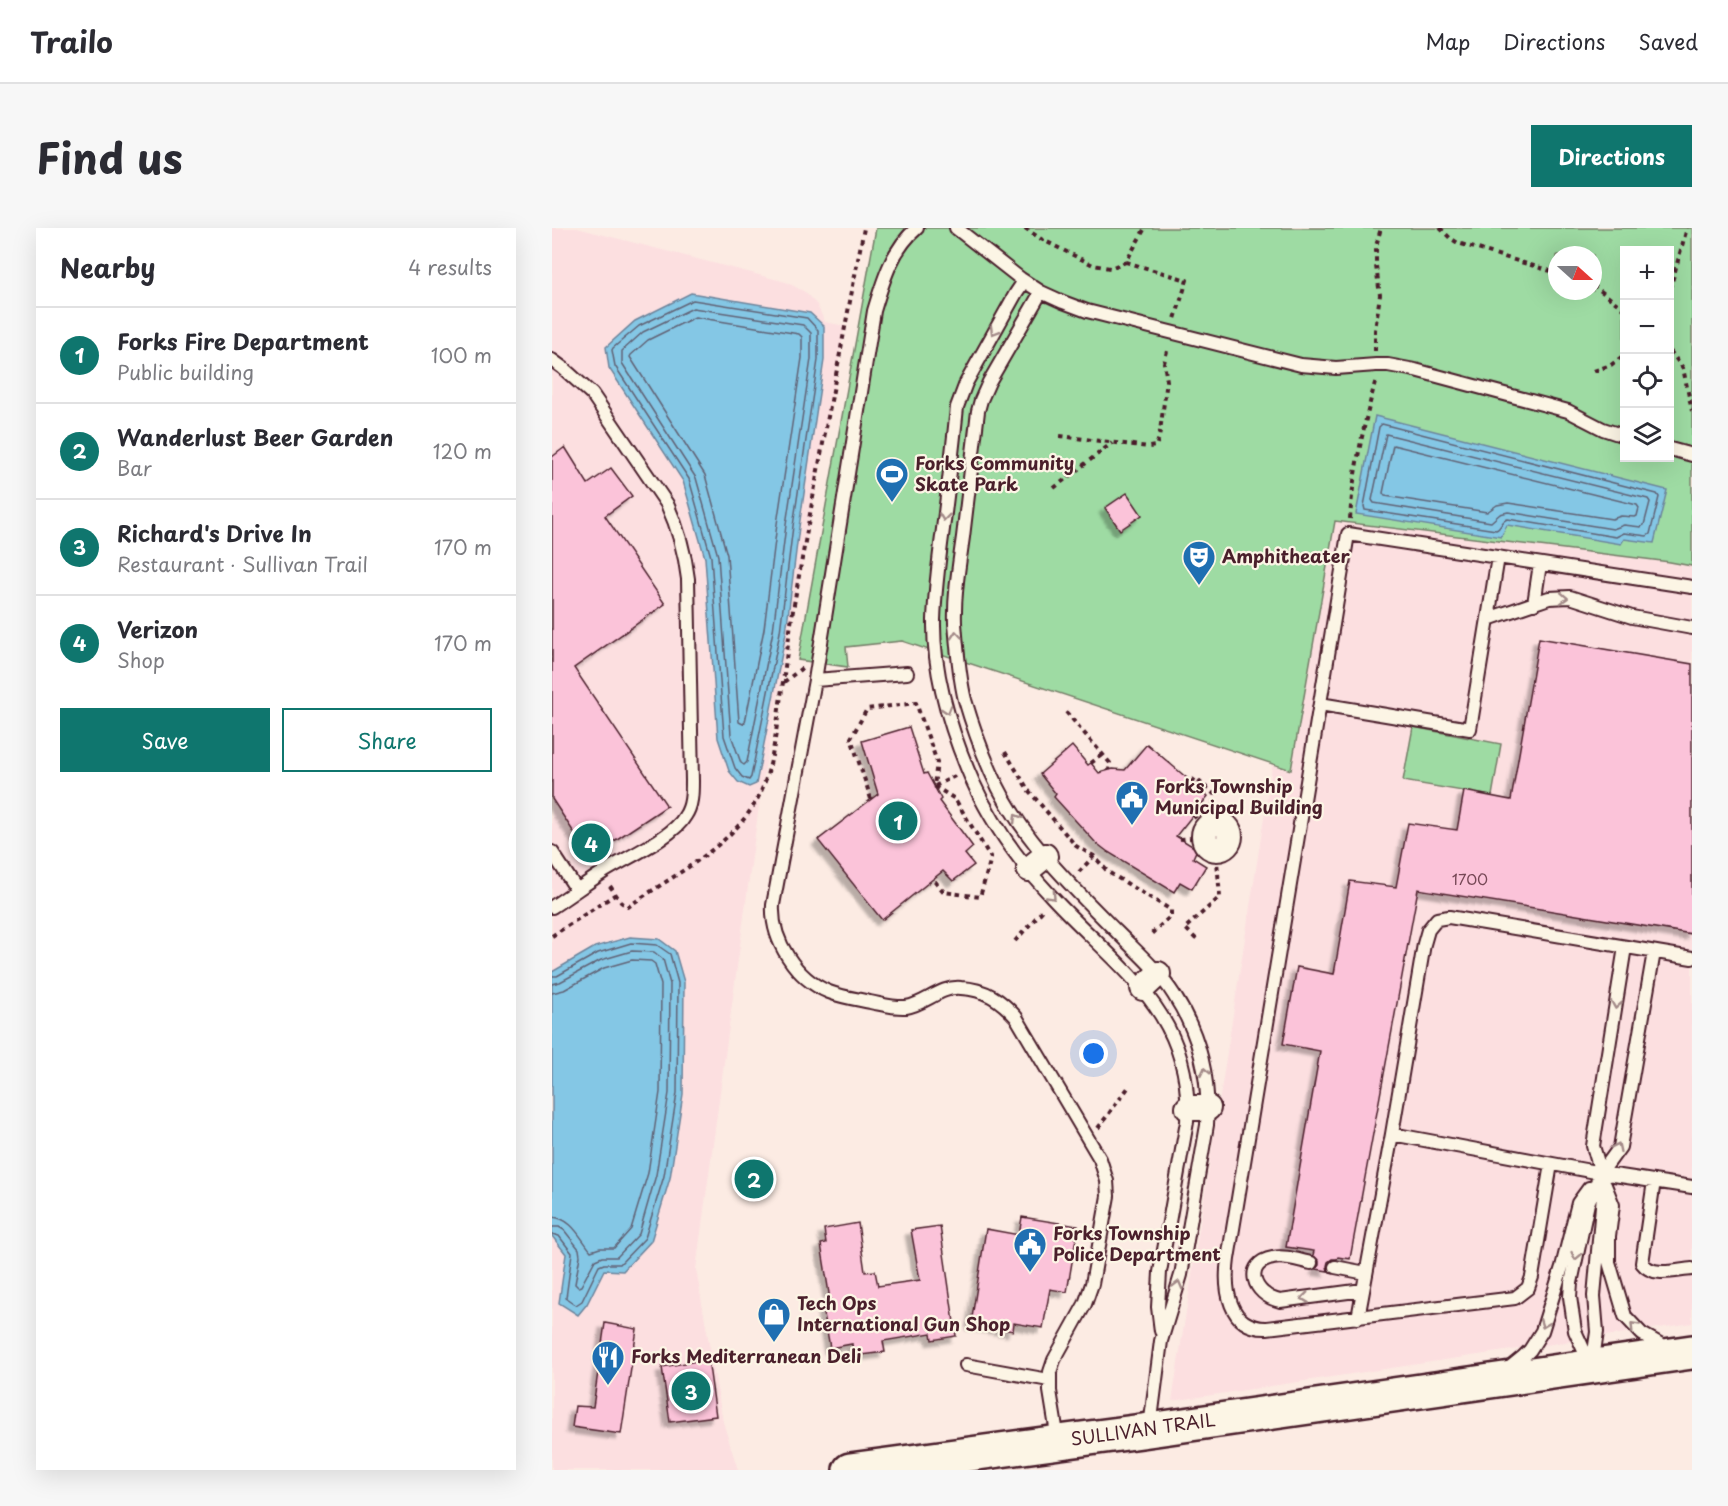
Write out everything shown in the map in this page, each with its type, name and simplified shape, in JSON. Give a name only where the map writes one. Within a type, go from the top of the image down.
[{"type":"main road","points":[[1484,1382],[1688,1353]]},
{"type":"main road","name":"SULLIVAN TRAIL","points":[[849,1470],[1484,1382]]},
{"type":"lane","points":[[916,228],[904,241],[889,264],[874,311],[815,680],[772,917],[775,929],[794,965],[815,984],[828,991],[896,1007],[914,1005],[938,993],[956,988],[987,993],[996,998],[1016,1017],[1100,1159],[1107,1181],[1107,1196],[1090,1292],[1080,1315],[1054,1360],[1049,1380],[1059,1442]]},
{"type":"lane","points":[[956,228],[1041,292],[1087,311],[1301,365],[1336,368],[1376,365],[1415,370],[1568,411],[1603,429],[1620,435]]},
{"type":"lane","points":[[1024,281],[975,365],[961,393],[957,407],[936,582],[934,622],[938,661],[945,703],[968,770],[996,823],[1037,863],[1069,884],[1150,981],[1178,1052],[1186,1083],[1207,1125],[1181,1275],[1161,1341],[1149,1429]]},
{"type":"lane","points":[[1041,292],[993,375],[978,411],[957,584],[955,621],[958,658],[965,698],[992,774],[1019,821],[1054,899],[1181,1006],[1198,1044],[1207,1080],[1198,1108],[1187,1122],[1160,1272],[1158,1307],[1161,1341]]},
{"type":"lane","points":[[552,360],[592,394],[667,504],[674,519],[681,541],[688,579],[692,780],[690,804],[685,817],[670,832],[601,873],[552,907]]},
{"type":"lane","points":[[1674,450],[1692,455]]},
{"type":"lane","points":[[1551,1164],[1533,1277],[1528,1288],[1520,1296],[1508,1300],[1275,1328],[1254,1328],[1243,1322],[1229,1298],[1226,1276],[1348,534],[1692,587]]},
{"type":"lane","points":[[1320,704],[1470,729],[1498,557]]},
{"type":"lane","points":[[1534,604],[1540,564]]},
{"type":"lane","points":[[1488,619],[1550,598],[1570,597],[1632,617],[1692,628]]},
{"type":"lane","points":[[815,680],[907,673]]},
{"type":"lane","points":[[552,852],[577,890]]},
{"type":"lane","points":[[1358,1318],[1424,944],[1428,930],[1437,919],[1449,917],[1692,958]]},
{"type":"lane","points":[[1591,1367],[1598,1332],[1594,1296],[1603,1195],[1593,1146],[1625,947]]},
{"type":"lane","points":[[1484,1382],[1502,1373],[1523,1357],[1542,1331],[1562,1267],[1578,1203],[1620,1147],[1654,952]]},
{"type":"lane","points":[[1392,1134],[1600,1173],[1692,1187]]},
{"type":"lane","points":[[1600,1173],[1613,1205],[1609,1236],[1609,1262],[1625,1316],[1635,1329],[1648,1339],[1667,1348],[1688,1353]]},
{"type":"lane","points":[[1591,1367],[1575,1331],[1570,1297],[1588,1203],[1600,1173]]},
{"type":"lane","points":[[1654,1181],[1642,1263],[1645,1267],[1655,1271],[1692,1269]]},
{"type":"lane","points":[[1311,1263],[1279,1257],[1267,1259],[1256,1270],[1255,1283],[1267,1297],[1280,1301],[1363,1290]]},
{"type":"lane","points":[[1335,1267],[1366,1273]]},
{"type":"lane","points":[[966,1365],[1049,1380]]},
{"type":"path","points":[[601,873],[628,907],[719,844],[754,804],[767,776],[777,726],[795,595],[864,228]]},
{"type":"path","points":[[1025,228],[1041,239],[1100,267],[1115,267],[1126,262],[1144,228]]},
{"type":"path","points":[[1440,228],[1458,243],[1548,270]]},
{"type":"path","points":[[1674,275],[1687,228]]},
{"type":"path","points":[[1060,436],[1152,447],[1158,442],[1167,381],[1165,358],[1187,280],[1126,262]]},
{"type":"path","points":[[1602,290],[1620,306]]},
{"type":"path","points":[[1672,354],[1683,368],[1692,411]]},
{"type":"path","points":[[1594,370],[1611,365],[1620,358]]},
{"type":"path","points":[[1054,488],[1112,443]]},
{"type":"path","points":[[871,799],[851,738],[867,709],[916,702],[937,762],[934,786]]},
{"type":"path","points":[[1066,712],[1110,763],[1109,770]]},
{"type":"path","points":[[1005,752],[1029,791],[1076,846],[1094,856],[1108,872],[1171,910],[1171,916],[1150,935]]},
{"type":"path","points":[[1091,763],[1102,754]]},
{"type":"path","points":[[934,786],[968,770]]},
{"type":"path","points":[[1192,782],[1195,778],[1214,794],[1202,832],[1220,897],[1185,928],[1196,939]]},
{"type":"path","points":[[933,879],[944,892],[980,897],[991,858],[955,799],[934,786]]},
{"type":"path","points":[[552,936],[616,894]]},
{"type":"path","points":[[1089,1139],[1128,1088]]},
{"type":"shaded area","points":[[552,228],[577,228],[786,282],[805,292],[817,305],[825,322],[845,326],[761,791],[696,1269],[723,1422],[738,1470],[552,1470]]},
{"type":"shaded area","points":[[1692,496],[1692,1323],[1172,1401],[1314,501]]},
{"type":"green space","points":[[876,228],[1692,228],[1692,566],[1335,521],[1291,770],[902,641],[846,647],[848,667],[798,660]]},
{"type":"green space","points":[[1413,727],[1501,744],[1492,796],[1403,781]]},
{"type":"water","points":[[691,293],[810,313],[824,326],[824,360],[786,633],[756,784],[749,787],[738,782],[729,771],[718,738],[705,558],[683,481],[609,368],[606,347],[635,321]]},
{"type":"water","points":[[1375,416],[1667,490],[1654,543],[1624,539],[1621,544],[1507,525],[1501,537],[1356,514]]},
{"type":"water","points":[[630,937],[659,939],[675,951],[684,982],[683,1094],[670,1178],[651,1241],[623,1271],[604,1270],[587,1304],[578,1315],[559,1303],[566,1254],[552,1236],[552,972],[595,947]]},
{"type":"building","points":[[565,447],[588,484],[611,468],[632,496],[605,516],[665,604],[574,668],[667,806],[590,857],[552,799],[552,457]]},
{"type":"building","points":[[1127,493],[1142,515],[1120,530],[1105,508]]},
{"type":"building","points":[[1539,638],[1692,664],[1692,934],[1418,889],[1350,1259],[1338,1257],[1332,1259],[1328,1262],[1328,1271],[1316,1269],[1319,1261],[1313,1255],[1314,1251],[1286,1247],[1320,1051],[1283,1044],[1297,967],[1334,974],[1350,881],[1396,887],[1408,823],[1457,830],[1464,791],[1511,800]]},
{"type":"building","points":[[909,727],[924,774],[927,773],[941,799],[939,801],[973,847],[965,854],[974,865],[953,881],[943,871],[882,920],[818,840],[878,794],[862,741]]},
{"type":"building","name":"Forks Township Municipal Building","points":[[1147,744],[1208,796],[1176,836],[1197,849],[1193,858],[1206,866],[1192,889],[1180,882],[1174,892],[1108,852],[1095,842],[1054,797],[1056,794],[1040,774],[1072,746],[1088,765],[1091,763],[1099,773],[1113,769],[1125,770]]},
{"type":"building","points":[[1022,1217],[1078,1226],[1067,1292],[1050,1289],[1043,1328],[1014,1323],[1013,1331],[971,1324],[986,1229],[1019,1235]]},
{"type":"building","points":[[858,1223],[865,1272],[875,1271],[878,1286],[920,1280],[911,1230],[940,1226],[956,1336],[932,1340],[931,1333],[883,1341],[885,1352],[853,1356],[852,1344],[830,1348],[823,1308],[831,1306],[821,1244],[826,1243],[824,1229]]},
{"type":"building","points":[[605,1323],[637,1329],[621,1434],[572,1427],[575,1406],[593,1407]]},
{"type":"building","points":[[708,1359],[716,1416],[670,1422],[662,1367]]},
{"type":"place","name":"Forks Community Skate Park","points":[[892,503]]},
{"type":"place","name":"Amphitheater","points":[[1199,586]]},
{"type":"place","name":"Forks Fire Department","points":[[898,821]]},
{"type":"place","name":"Forks Township Municipal Building","points":[[1132,826]]},
{"type":"place","name":"Verizon","points":[[591,843]]},
{"type":"place","name":"Wanderlust Beer Garden","points":[[754,1179]]},
{"type":"place","name":"Forks Township Police Department","points":[[1030,1273]]},
{"type":"place","name":"Tech Ops International Gun Shop","points":[[774,1343]]},
{"type":"place","name":"Forks Mediterranean Deli","points":[[608,1386]]},
{"type":"place","name":"Richard's Drive In","points":[[691,1391]]}]
